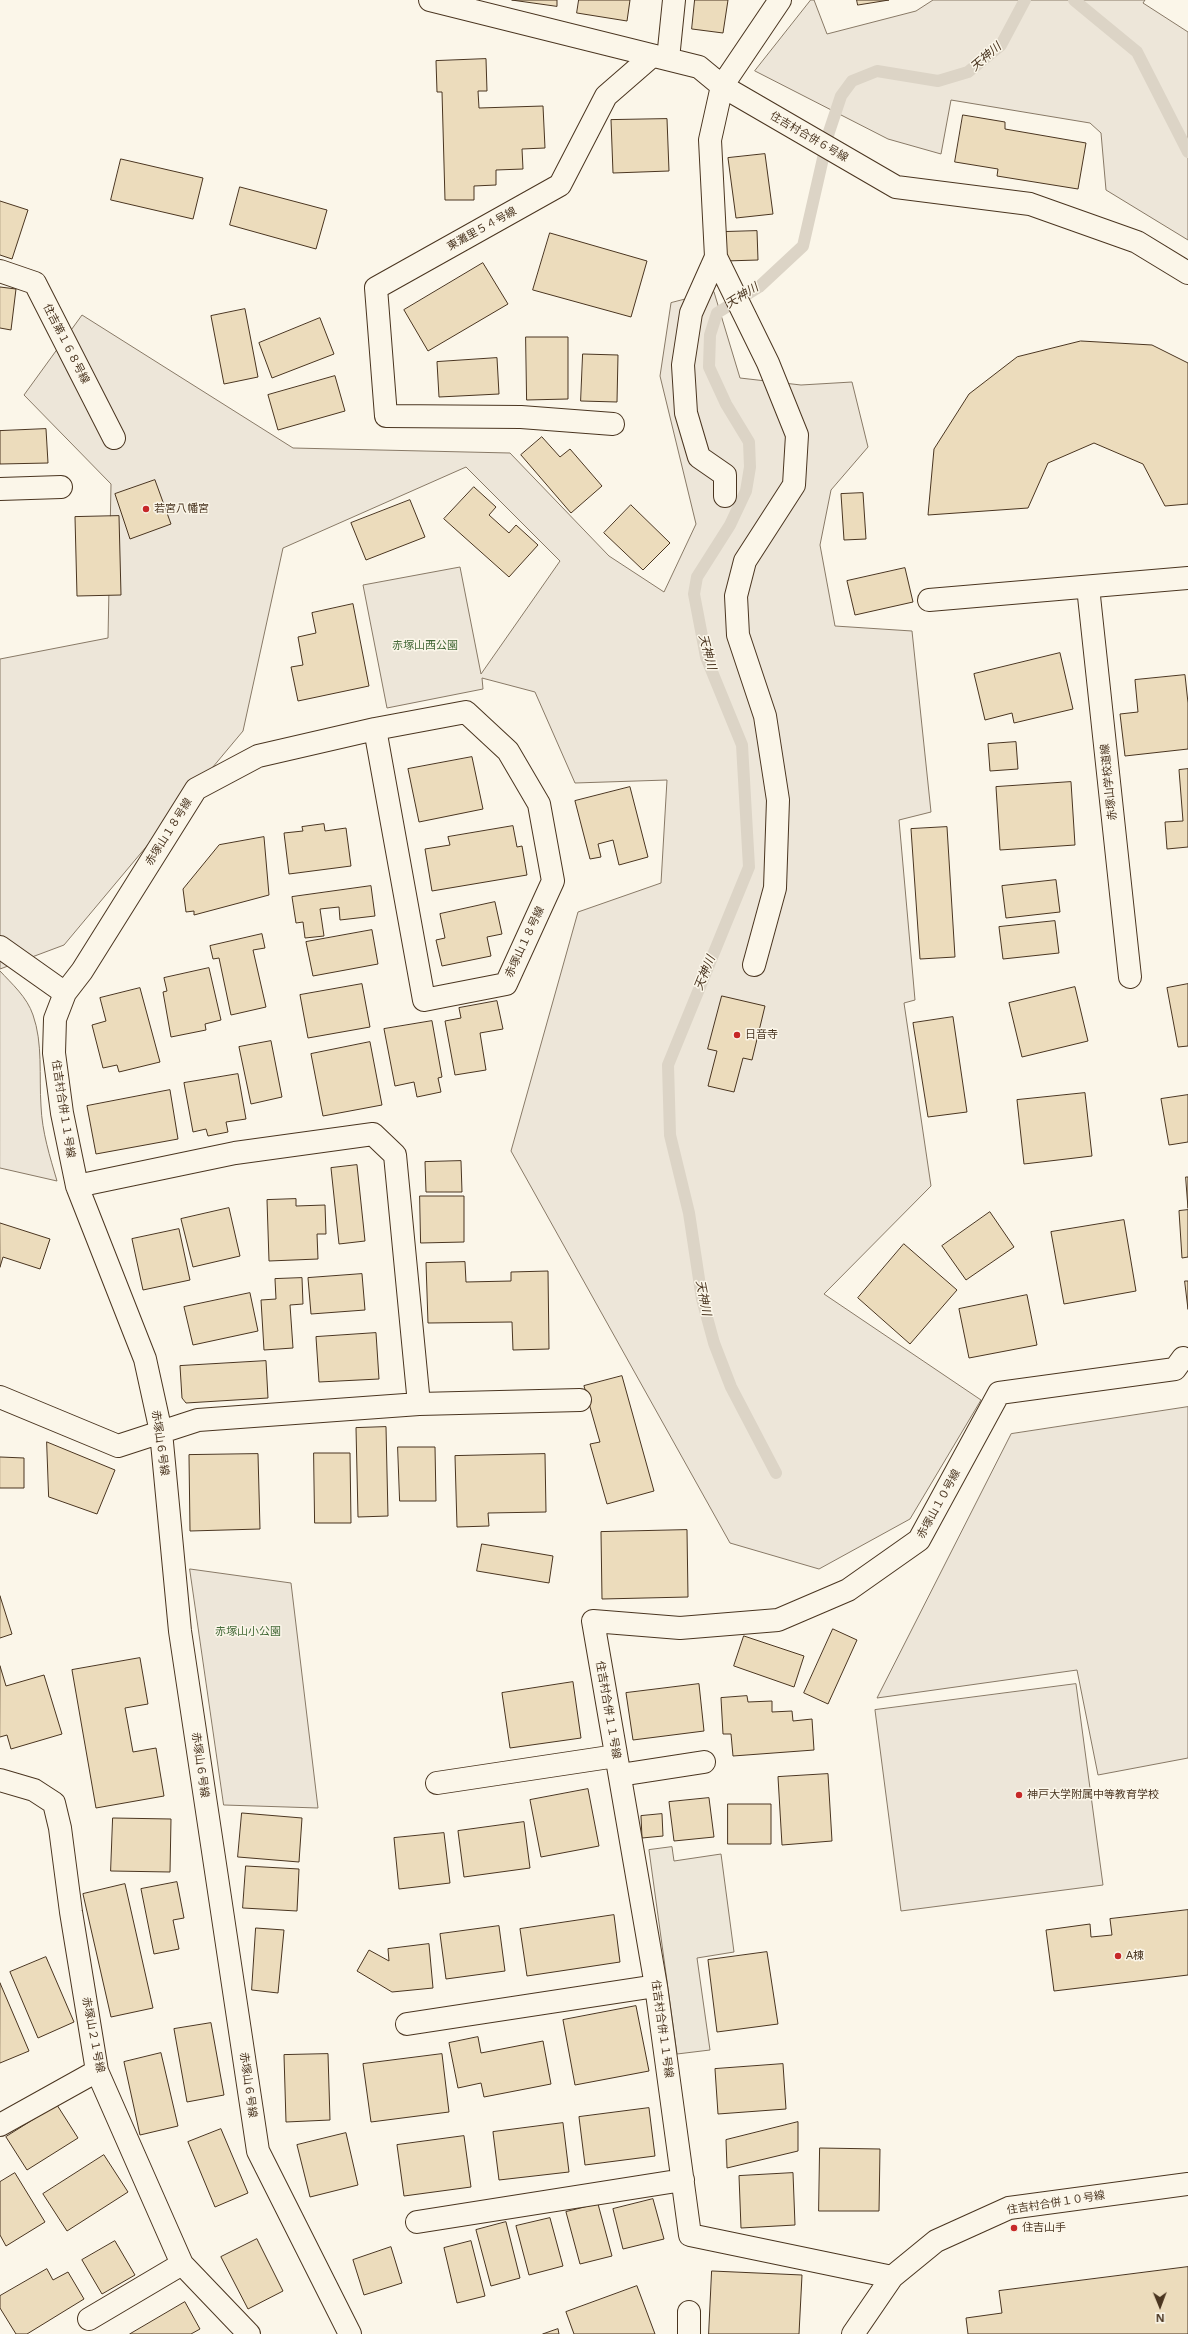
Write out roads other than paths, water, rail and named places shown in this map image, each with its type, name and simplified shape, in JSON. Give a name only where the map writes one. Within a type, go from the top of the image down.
[{"type":"street","name":"住吉村合併６号線","points":[[430,0],[483,7],[660,58],[699,67],[722,86],[896,187],[1030,204],[1137,242],[1188,273]]},
{"type":"street","points":[[660,58],[674,0]]},
{"type":"street","points":[[754,965],[776,888],[778,800],[765,716],[738,636],[736,596],[745,561],[794,484],[797,435],[768,363],[716,257],[710,140],[722,86],[780,0]]},
{"type":"street","name":"東灘里５４号線","points":[[613,424],[521,417],[386,416],[376,288],[560,186],[606,96],[660,58]]},
{"type":"street","points":[[716,257],[690,313],[683,366],[686,413],[699,457],[725,475],[724,496]]},
{"type":"street","name":"住吉第１６８号線","points":[[0,271],[35,283],[114,438]]},
{"type":"street","points":[[0,489],[61,487]]},
{"type":"street","points":[[929,600],[1188,578]]},
{"type":"street","name":"赤塚山学校道線","points":[[1088,587],[1130,978]]},
{"type":"street","name":"赤塚山１８号線","points":[[65,994],[86,965],[196,789],[258,756],[375,729],[466,712],[508,752],[539,804],[553,881],[506,984],[424,1000],[375,729]]},
{"type":"street","points":[[0,947],[65,994]]},
{"type":"street","name":"住吉村合併１１号線","points":[[65,994],[55,1019],[54,1053],[62,1113],[77,1186]]},
{"type":"street","points":[[77,1186],[235,1153],[373,1134],[395,1155],[419,1404]]},
{"type":"street","name":"赤塚山６号線","points":[[77,1186],[145,1359],[161,1432],[180,1631],[258,2151],[350,2334]]},
{"type":"street","name":"赤塚山１０号線","points":[[593,1621],[680,1628],[778,1620],[848,1590],[919,1540],[999,1393],[1175,1369],[1183,1358]]},
{"type":"street","points":[[0,1397],[118,1446],[198,1420],[419,1404],[580,1400]]},
{"type":"street","name":"住吉村合併１１号線","points":[[593,1621],[656,1986],[690,2235],[892,2277]]},
{"type":"street","points":[[437,1783],[618,1766],[704,1762]]},
{"type":"street","name":"赤塚山２１号線","points":[[0,1780],[34,1790],[54,1803],[60,1828],[71,1912],[97,2071],[182,2264],[249,2334]]},
{"type":"street","points":[[407,2024],[656,1986]]},
{"type":"street","points":[[0,2125],[97,2071]]},
{"type":"street","points":[[417,2222],[683,2180]]},
{"type":"street","name":"住吉村合併１０号線","points":[[853,2334],[892,2277],[936,2241],[1009,2208],[1188,2184]]},
{"type":"street","points":[[89,2319],[182,2264]]},
{"type":"street","points":[[689,2312],[689,2334]]},
{"type":"waterway","name":"天神川","points":[[776,1473],[731,1387],[714,1343],[702,1299],[689,1213],[670,1135],[668,1065],[749,867],[742,745],[706,657],[694,594],[697,577],[730,525],[746,491],[750,467],[749,442],[726,404],[709,367],[710,335],[717,313],[759,287],[803,246],[829,132],[841,96],[852,81],[877,71],[938,81],[968,72],[1001,45],[1025,0]]},
{"type":"waterway","points":[[1074,0],[1137,52],[1188,152]]},
{"type":"place","name":"若宮八幡宮","points":[[146,509]]},
{"type":"place","name":"日音寺","points":[[737,1035]]},
{"type":"place","name":"神戸大学附属中等教育学校","points":[[1019,1795]]},
{"type":"place","name":"A棟","points":[[1118,1956]]},
{"type":"place","name":"住吉山手","points":[[1014,2228]]},
{"type":"park label","name":"赤塚山西公園","points":[[425,646]]},
{"type":"park label","name":"赤塚山小公園","points":[[248,1632]]}]
